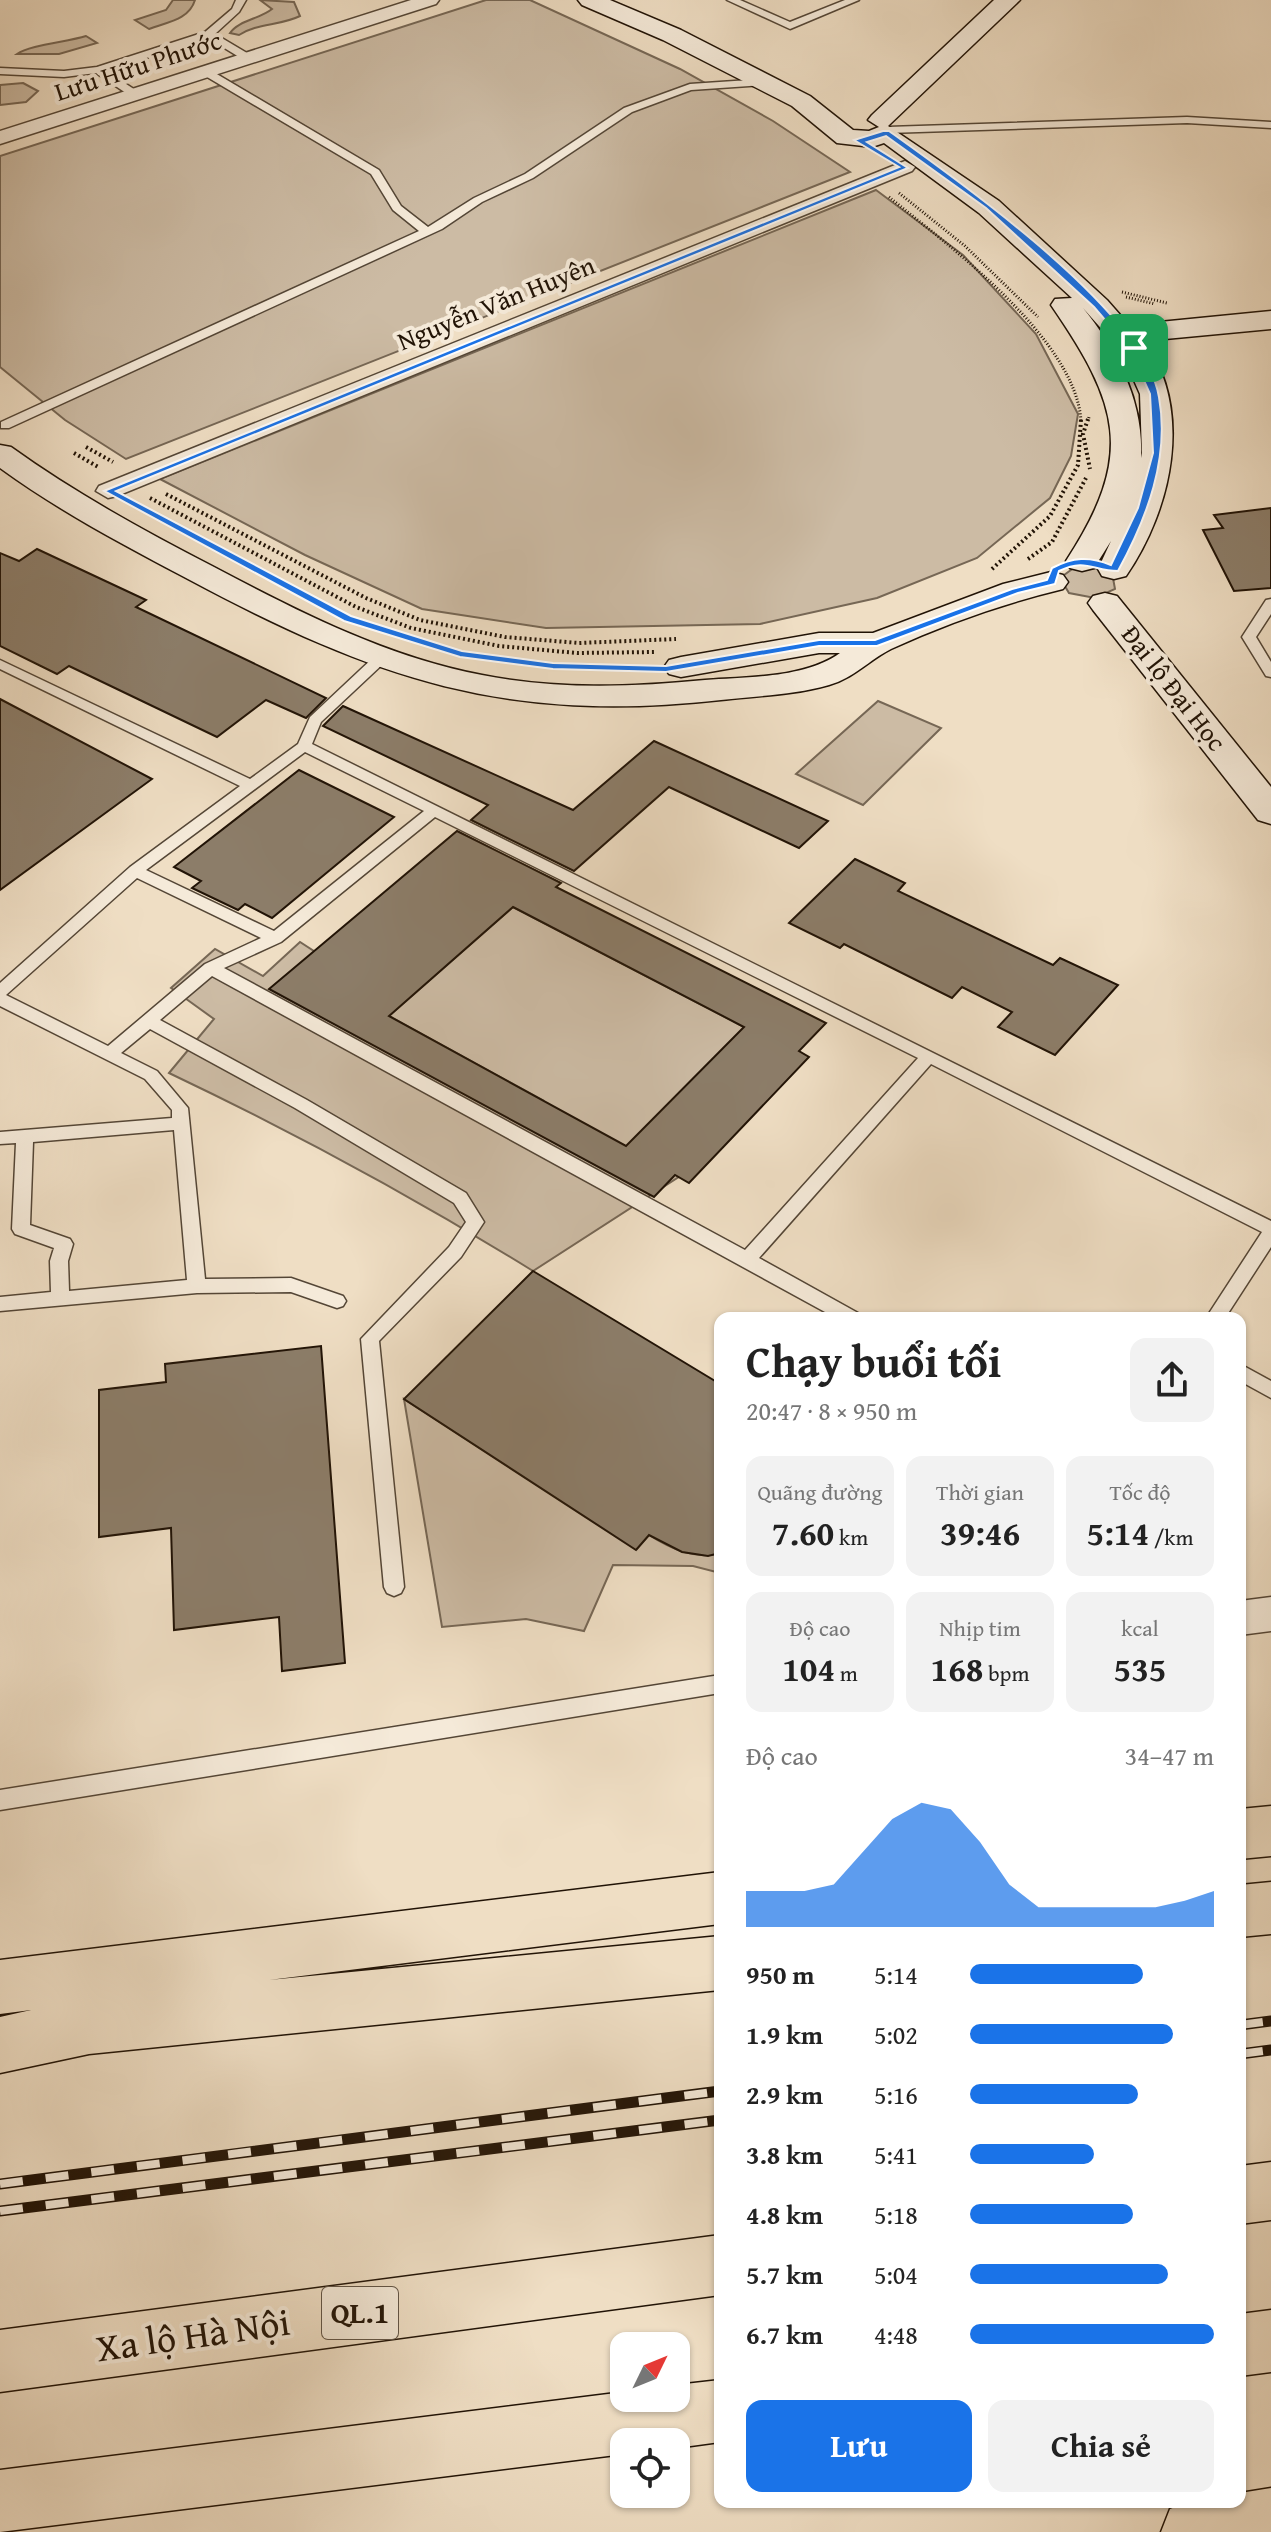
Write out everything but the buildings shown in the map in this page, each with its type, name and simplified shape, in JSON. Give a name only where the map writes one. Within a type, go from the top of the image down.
[{"type":"highway","points":[[1246,1833],[1271,1831]]},
{"type":"highway","points":[[0,1987],[714,1899]]},
{"type":"highway","points":[[1246,1910],[1271,1908]]},
{"type":"highway","points":[[3,2047],[89,2026],[714,1964]]},
{"type":"highway","points":[[1246,2194],[1271,2191]]},
{"type":"highway","name":"Xa lộ Hà Nội","points":[[0,2361],[714,2266]]},
{"type":"highway","points":[[1246,2344],[1271,2341]]},
{"type":"highway","points":[[0,2502],[714,2412]]},
{"type":"highway","points":[[1193,2532],[1271,2520]]},
{"type":"street","name":"Lưu Hữu Phước","points":[[0,138],[430,0]]},
{"type":"street","points":[[590,0],[672,35],[809,105],[867,128],[905,167],[952,201],[1039,277],[1076,317],[1098,349],[1115,385],[1127,434],[1124,476],[1113,508],[1082,561]]},
{"type":"street","points":[[627,0],[732,48],[867,128],[989,207],[1129,341],[1155,394],[1158,453],[1143,508],[1114,569]]},
{"type":"street","points":[[867,128],[974,0]]},
{"type":"street","points":[[867,128],[1008,0]]},
{"type":"street","name":"Nguyễn Văn Huyên","points":[[125,484],[905,167]]},
{"type":"street","points":[[1129,341],[1271,320]]},
{"type":"street","points":[[1129,341],[1271,335]]},
{"type":"street","points":[[2,434],[125,484],[348,618],[460,654],[553,666],[666,669],[819,643],[877,643]]},
{"type":"street","points":[[2,434],[140,541],[317,633],[437,678],[516,691],[653,698],[819,677],[839,670],[877,643],[1015,591],[1051,582]]},
{"type":"street","points":[[1082,561],[1114,569],[1121,575],[1125,588],[1122,594],[1105,603],[1071,600],[1051,582],[1054,571],[1062,565],[1082,561]]},
{"type":"street","name":"Đại lộ Đại Học","points":[[1105,603],[1271,812]]},
{"type":"street","points":[[1246,1617],[1271,1614]]},
{"type":"lane","points":[[0,71],[64,74],[98,70],[209,34],[236,10],[241,0]]},
{"type":"lane","points":[[732,0],[790,26],[854,0]]},
{"type":"lane","points":[[209,34],[248,58]]},
{"type":"lane","points":[[98,70],[136,95]]},
{"type":"lane","points":[[206,72],[375,172],[397,208],[427,232]]},
{"type":"lane","points":[[2,434],[458,216],[478,200],[529,176],[628,110],[690,87],[765,82]]},
{"type":"lane","points":[[867,128],[1187,120],[1271,125]]},
{"type":"lane","points":[[1271,603],[1249,637],[1271,673]]},
{"type":"lane","points":[[0,992],[135,871],[304,746],[315,720],[380,659]]},
{"type":"lane","points":[[0,664],[251,785]]},
{"type":"lane","points":[[304,746],[929,1056],[1271,1231],[1219,1312]]},
{"type":"lane","points":[[109,1054],[211,968],[275,938],[435,810]]},
{"type":"lane","points":[[135,871],[275,938]]},
{"type":"lane","points":[[211,968],[841,1312]]},
{"type":"lane","points":[[0,999],[151,1075],[180,1108],[197,1286]]},
{"type":"lane","points":[[149,1021],[301,1104],[460,1198],[475,1222],[455,1252],[370,1339],[394,1587]]},
{"type":"lane","points":[[747,1260],[929,1056]]},
{"type":"lane","points":[[0,1138],[182,1123]]},
{"type":"lane","points":[[25,1136],[21,1229],[64,1244],[59,1261],[60,1298]]},
{"type":"lane","points":[[0,1304],[197,1286],[291,1285],[337,1301]]},
{"type":"lane","points":[[1246,1375],[1271,1390]]},
{"type":"lane","points":[[0,1800],[714,1685]]},
{"type":"path","points":[[905,167],[893,188],[965,246],[1043,323]]},
{"type":"path","points":[[879,189],[947,244],[1022,315],[1053,350],[1072,379],[1081,405],[1090,469],[1072,510],[1052,542],[1021,565]]},
{"type":"path","points":[[907,212],[918,209]]},
{"type":"path","points":[[1115,289],[1172,304]]},
{"type":"path","points":[[1022,315],[1033,312]]},
{"type":"path","points":[[986,573],[1027,544],[1049,521],[1079,466],[1083,434],[1094,405]]},
{"type":"path","points":[[86,447],[125,484],[229,529],[366,598],[420,620],[505,637],[579,643],[689,639]]},
{"type":"path","points":[[74,453],[204,529],[356,607],[411,628],[530,649],[577,653],[663,651]]},
{"type":"shaded area","points":[[173,0],[195,0],[183,16],[149,29],[135,20],[166,10]]},
{"type":"shaded area","points":[[260,0],[294,2],[300,16],[253,28],[239,35],[230,33],[239,25],[272,9]]},
{"type":"shaded area","points":[[486,0],[530,0],[680,69],[773,121],[850,172],[126,459],[65,420],[0,367],[0,156]]},
{"type":"shaded area","points":[[86,36],[97,43],[59,54],[17,54],[31,48]]},
{"type":"shaded area","points":[[23,83],[38,91],[26,102],[0,105],[0,85]]},
{"type":"shaded area","points":[[876,190],[963,255],[1036,334],[1078,414],[1071,456],[1050,498],[977,558],[877,598],[760,624],[546,628],[422,609],[305,555],[160,479]]},
{"type":"shaded area","points":[[1075,567],[1101,569],[1113,578],[1115,589],[1095,598],[1069,593],[1060,578]]},
{"type":"shaded area","points":[[878,701],[941,728],[863,805],[796,774]]},
{"type":"shaded area","points":[[513,907],[744,1027],[691,1169],[533,1271],[353,1167],[169,1073],[214,1019],[171,988],[215,949],[263,976],[300,942],[343,970],[304,994],[544,1101],[389,1016]]},
{"type":"shaded area","points":[[404,1399],[637,1549],[649,1535],[683,1552],[714,1554],[714,1571],[693,1566],[613,1565],[584,1631],[526,1619],[442,1627]]},
{"type":"railway","points":[[1246,2024],[1271,2021]]},
{"type":"railway","points":[[1246,2053],[1271,2050]]},
{"type":"railway","points":[[0,2184],[714,2092]]},
{"type":"railway","points":[[0,2211],[714,2121]]},
{"type":"route","points":[[886,133],[989,207],[1097,306],[1134,348],[1155,394],[1158,453],[1143,508],[1125,552],[1114,569],[1094,561],[1071,562],[1055,570],[1051,582],[1015,591],[877,643],[819,643],[666,669],[553,666],[460,654],[348,618],[108,491],[905,167],[857,140],[879,138],[886,133]]}]
